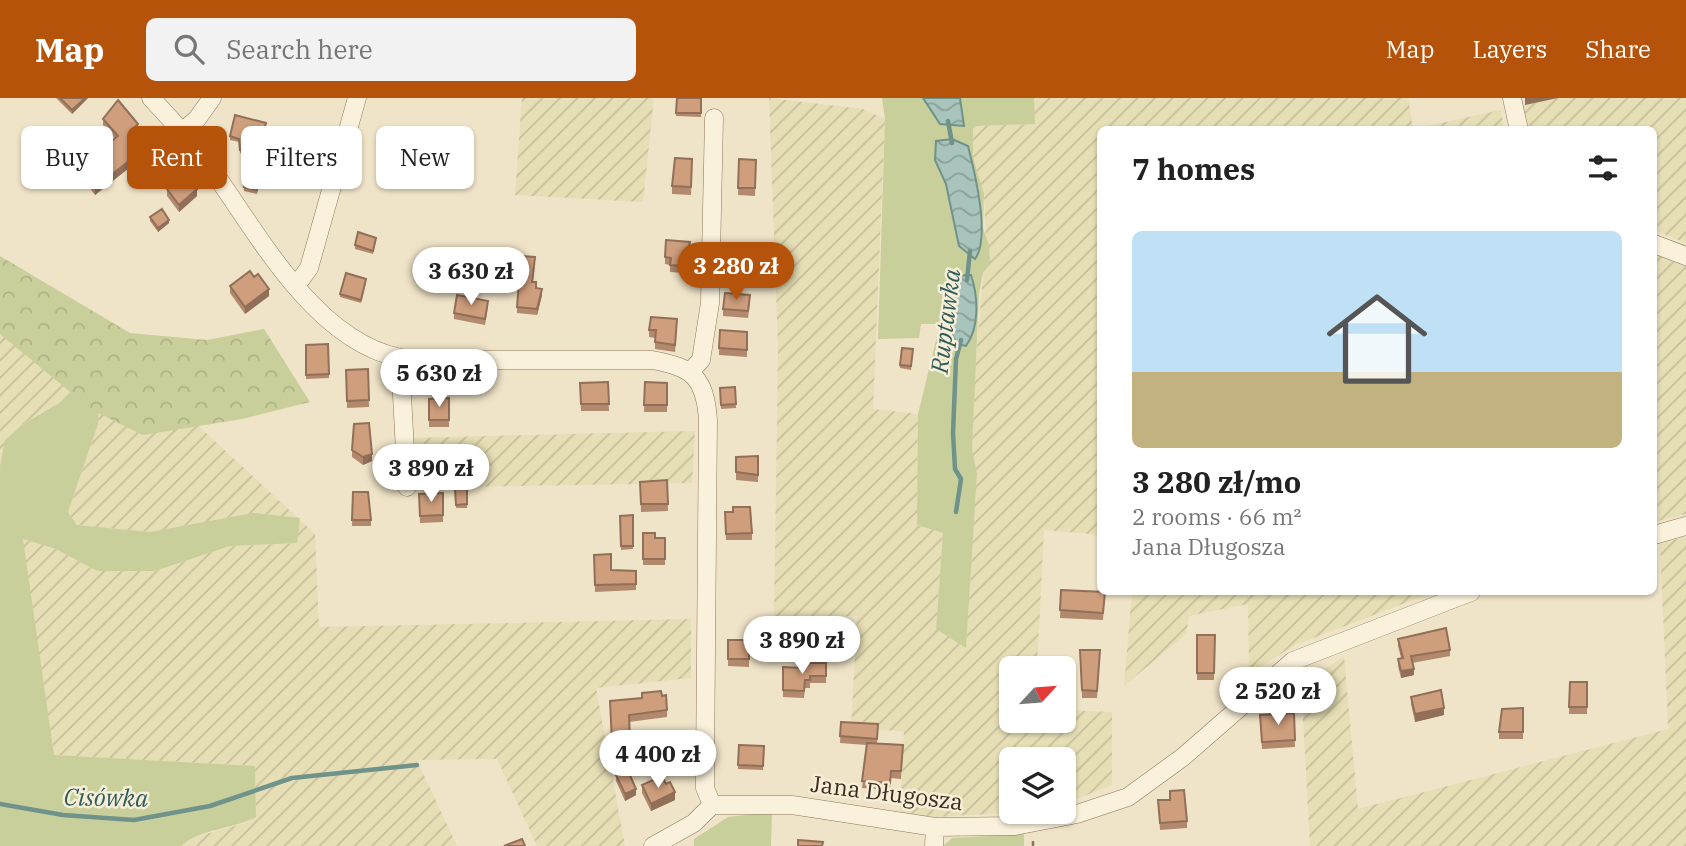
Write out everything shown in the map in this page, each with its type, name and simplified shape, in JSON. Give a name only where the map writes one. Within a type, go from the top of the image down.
[{"type":"street","points":[[151,98],[177,126]]},
{"type":"street","points":[[189,126],[212,98]]},
{"type":"street","points":[[296,286],[309,268],[357,98]]},
{"type":"street","points":[[1512,98],[1518,126]]},
{"type":"street","points":[[690,372],[701,360],[710,303],[714,118]]},
{"type":"street","points":[[224,189],[296,286],[344,332],[400,359],[619,358],[667,363],[690,372],[702,388],[708,421],[705,788],[712,805],[694,823],[653,846]]},
{"type":"street","points":[[1657,245],[1686,256]]},
{"type":"street","points":[[400,359],[407,487]]},
{"type":"street","points":[[1657,534],[1686,526]]},
{"type":"street","name":"Jana Długosza","points":[[712,805],[792,804],[935,827],[1033,824],[1077,814],[1128,797],[1183,757],[1293,661],[1463,595]]},
{"type":"street","points":[[934,846],[935,827]]},
{"type":"shaded area","points":[[522,98],[654,98],[643,202],[515,195]]},
{"type":"shaded area","points":[[769,98],[863,109],[885,119],[873,409],[918,414],[917,525],[943,533],[936,628],[966,647],[977,474],[972,450],[973,393],[986,241],[984,194],[973,157],[973,129],[977,126],[1034,124],[1034,98],[1408,98],[1413,126],[1097,126],[1097,535],[1044,530],[1038,656],[999,656],[999,733],[1076,733],[1076,710],[1112,712],[1112,785],[1076,799],[1076,747],[999,747],[999,814],[932,817],[900,812],[904,731],[851,729],[857,616],[774,619],[778,348]]},
{"type":"shaded area","points":[[1556,98],[1686,98],[1686,243],[1657,231],[1657,126],[1527,126],[1523,105]]},
{"type":"shaded area","points":[[1501,110],[1504,126],[1427,126]]},
{"type":"shaded area","points":[[1657,255],[1686,266],[1686,514],[1657,521]]},
{"type":"shaded area","points":[[0,277],[103,337],[315,534],[319,627],[691,619],[691,678],[596,688],[625,846],[537,846],[497,759],[417,760],[457,846],[182,846],[192,838],[245,823],[256,817],[255,766],[54,755],[22,538],[56,549],[97,571],[155,571],[230,546],[297,543],[196,525],[150,532],[77,525],[68,512],[98,424],[101,363],[59,403],[25,423],[6,440],[0,467]]},
{"type":"shaded area","points":[[695,431],[692,483],[415,488],[407,438]]},
{"type":"shaded area","points":[[1686,537],[1686,846],[1310,846],[1301,683],[1344,657],[1358,809],[1668,729],[1660,543]]},
{"type":"shaded area","points":[[1132,595],[1426,595],[1295,645],[1249,674],[1248,604],[1189,616],[1186,634],[1124,686]]},
{"type":"green space","points":[[882,98],[1034,98],[1035,124],[977,126],[973,129],[973,157],[984,194],[983,228],[989,245],[990,264],[983,273],[979,294],[972,449],[977,474],[966,648],[936,629],[943,533],[917,525],[918,414],[940,324],[921,324],[919,338],[878,339],[885,119]]},
{"type":"green space","points":[[0,256],[130,333],[207,340],[264,329],[310,402],[242,419],[143,435],[92,410],[0,334]]},
{"type":"green space","points":[[101,362],[98,424],[68,512],[77,525],[150,532],[253,513],[300,518],[297,543],[230,546],[155,571],[97,571],[56,549],[23,539],[54,755],[255,766],[256,817],[196,836],[182,846],[0,846],[0,467],[5,440],[25,423],[59,403]]},
{"type":"green space","points":[[772,812],[771,846],[694,846],[694,839],[728,817]]},
{"type":"green space","points":[[1024,834],[1024,846],[943,846],[952,838]]},
{"type":"water","points":[[923,98],[960,98],[964,126],[940,124]]},
{"type":"water","points":[[952,139],[968,146],[978,188],[982,236],[975,259],[959,246],[946,184],[935,160],[936,141]]},
{"type":"water","points":[[971,275],[975,292],[976,321],[966,346],[957,344],[946,323],[951,309],[952,276]]},
{"type":"building","points":[[60,98],[85,98],[72,110]]},
{"type":"building","points":[[677,98],[701,98],[701,113],[676,113]]},
{"type":"building","points":[[118,100],[138,124],[127,126],[127,163],[113,174],[113,140],[118,136],[113,126],[109,126],[103,119]]},
{"type":"building","points":[[235,115],[266,123],[265,126],[241,126],[241,150],[239,139],[230,136]]},
{"type":"building","points":[[675,158],[692,159],[691,187],[672,186]]},
{"type":"building","points":[[739,159],[756,160],[755,188],[738,188]]},
{"type":"building","points":[[167,189],[197,189],[179,205]]},
{"type":"building","points":[[162,209],[169,220],[158,228],[150,217]]},
{"type":"building","points":[[358,232],[376,238],[373,251],[355,245]]},
{"type":"building","points":[[666,240],[690,242],[684,266],[670,265],[671,258],[665,257]]},
{"type":"building","points":[[521,256],[535,257],[532,282],[536,282],[536,288],[542,289],[537,309],[517,307]]},
{"type":"building","points":[[250,271],[254,277],[258,274],[269,289],[245,307],[230,286]]},
{"type":"building","points":[[346,273],[366,279],[361,300],[340,294]]},
{"type":"building","points":[[725,293],[750,295],[748,311],[723,309]]},
{"type":"building","points":[[457,295],[488,301],[485,319],[454,313]]},
{"type":"building","points":[[651,317],[677,319],[675,345],[655,342],[656,330],[649,330]]},
{"type":"building","points":[[720,330],[747,332],[747,350],[719,348]]},
{"type":"building","points":[[328,344],[329,374],[306,375],[306,345]]},
{"type":"building","points":[[902,348],[913,349],[911,366],[900,365]]},
{"type":"building","points":[[368,369],[369,400],[347,401],[346,370]]},
{"type":"building","points":[[608,382],[609,404],[581,404],[580,383]]},
{"type":"building","points":[[645,382],[667,383],[667,405],[644,405]]},
{"type":"building","points":[[735,387],[736,404],[721,405],[720,388]]},
{"type":"building","points":[[449,398],[449,420],[429,420],[429,399]]},
{"type":"building","points":[[369,423],[372,454],[363,457],[352,450],[354,424]]},
{"type":"building","points":[[758,456],[758,475],[736,472],[736,457]]},
{"type":"building","points":[[667,480],[668,504],[641,504],[640,482]]},
{"type":"building","points":[[455,489],[467,489],[467,504],[456,505]]},
{"type":"building","points":[[353,492],[368,492],[371,520],[352,520]]},
{"type":"building","points":[[443,493],[443,515],[420,516],[419,494]]},
{"type":"building","points":[[733,507],[750,507],[752,533],[726,534],[725,512],[733,512]]},
{"type":"building","points":[[633,515],[633,546],[621,546],[620,516]]},
{"type":"building","points":[[643,533],[655,533],[655,538],[665,538],[665,559],[643,559]]},
{"type":"building","points":[[611,554],[611,570],[636,571],[636,584],[595,585],[594,555]]},
{"type":"building","points":[[1061,590],[1097,592],[1097,595],[1105,595],[1103,613],[1060,610]]},
{"type":"building","points":[[1446,628],[1450,650],[1411,656],[1414,669],[1401,671],[1398,659],[1403,658],[1398,639]]},
{"type":"building","points":[[1197,635],[1215,635],[1214,673],[1197,673]]},
{"type":"building","points":[[728,640],[745,640],[745,645],[749,645],[749,659],[728,659]]},
{"type":"building","points":[[1080,650],[1100,650],[1097,691],[1082,690]]},
{"type":"building","points":[[804,663],[826,663],[826,676],[810,676],[810,680],[805,680],[804,691],[783,690],[783,667],[803,668]]},
{"type":"building","points":[[1570,682],[1587,682],[1587,707],[1569,707]]},
{"type":"building","points":[[1441,690],[1444,708],[1415,714],[1411,697]]},
{"type":"building","points":[[661,691],[662,696],[666,695],[667,710],[629,715],[630,741],[612,742],[610,701],[642,698],[642,693]]},
{"type":"building","points":[[1523,708],[1523,732],[1499,732],[1502,709]]},
{"type":"building","points":[[1294,713],[1295,740],[1262,742],[1260,715]]},
{"type":"building","points":[[841,722],[878,724],[877,739],[840,736]]},
{"type":"building","points":[[867,743],[903,745],[901,771],[891,771],[890,783],[862,781]]},
{"type":"building","points":[[739,745],[764,746],[763,766],[738,765]]},
{"type":"building","points":[[618,748],[636,789],[625,794],[616,775]]},
{"type":"building","points":[[662,776],[666,784],[670,782],[675,792],[651,804],[642,785]]},
{"type":"building","points":[[1184,790],[1187,821],[1160,823],[1158,800],[1170,800],[1170,791]]},
{"type":"building","points":[[522,839],[525,846],[504,846]]},
{"type":"building","points":[[798,840],[823,842],[822,846],[798,846]]},
{"type":"waterway","name":"Ruptawka","points":[[948,121],[952,143]]},
{"type":"waterway","name":"Ruptawka","points":[[967,280],[970,251]]},
{"type":"waterway","name":"Ruptawka","points":[[956,512],[961,479],[955,469],[953,433],[956,359],[961,340]]},
{"type":"waterway","name":"Cisówka","points":[[0,804],[63,815],[134,820],[210,806],[292,778],[417,765]]}]
